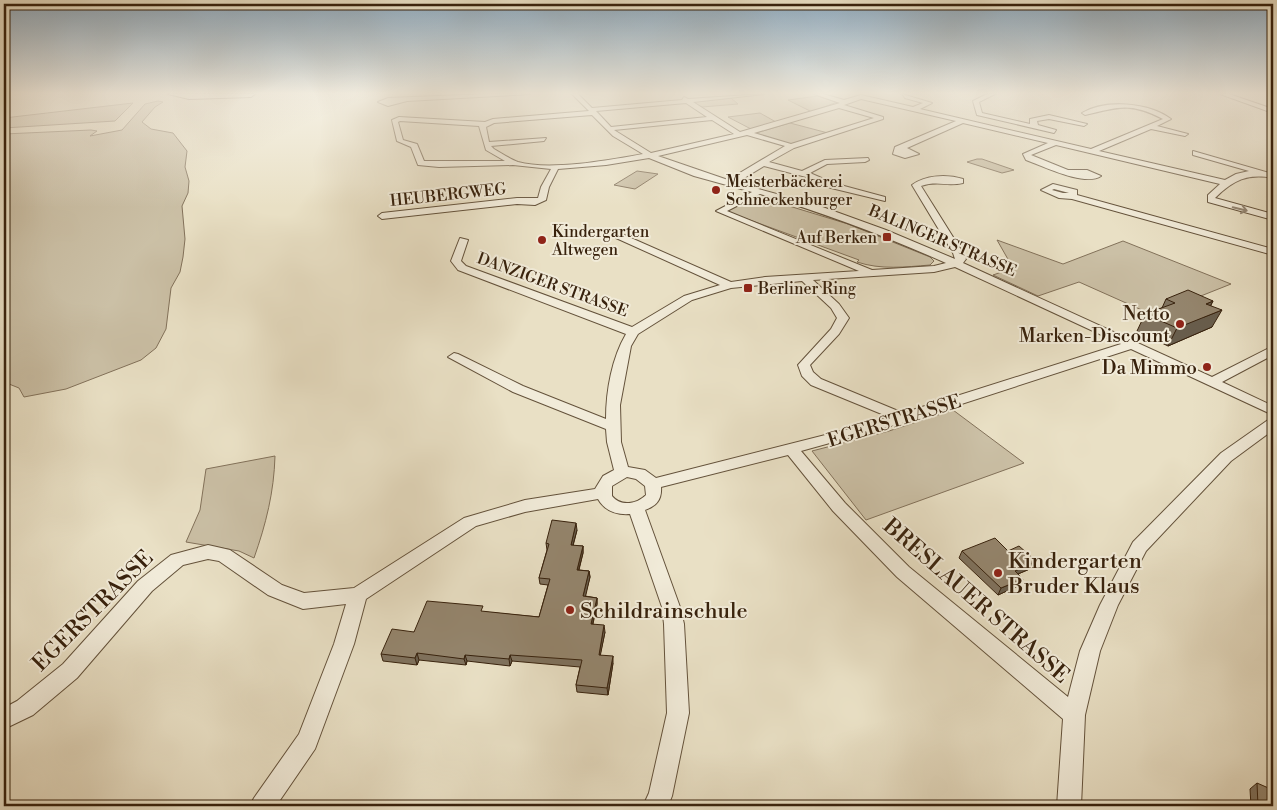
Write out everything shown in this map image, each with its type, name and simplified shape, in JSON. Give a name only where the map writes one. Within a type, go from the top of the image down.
[{"type":"street","points":[[397,132],[397,138],[400,141],[414,146],[421,163],[439,165],[518,163],[556,166],[653,157],[754,132]]},
{"type":"street","points":[[485,132],[487,144],[498,155],[518,163]]},
{"type":"street","name":"BALINGER STRASSE","points":[[612,132],[623,141],[653,157],[728,184],[814,207],[875,228],[956,263],[1273,411]]},
{"type":"street","points":[[735,132],[740,135]]},
{"type":"street","points":[[728,184],[792,146],[837,132]]},
{"type":"street","points":[[902,148],[938,132]]},
{"type":"street","points":[[1010,132],[1226,183]]},
{"type":"street","points":[[1092,151],[1140,132]]},
{"type":"street","points":[[1175,132],[1185,134]]},
{"type":"street","points":[[750,133],[792,146]]},
{"type":"street","points":[[487,144],[544,139]]},
{"type":"street","points":[[1056,143],[1026,154],[1029,158],[1069,172]]},
{"type":"street","points":[[1196,153],[1273,176]]},
{"type":"street","points":[[804,173],[825,162],[865,160]]},
{"type":"street","points":[[762,163],[804,173],[825,181],[830,185],[882,199]]},
{"type":"street","name":"HEUBERGWEG","points":[[382,216],[542,200],[545,187],[556,166]]},
{"type":"street","points":[[1254,171],[1226,183],[1211,197],[1211,200],[1273,217]]},
{"type":"street","points":[[622,473],[614,442],[613,405],[616,382],[625,346],[633,332],[688,298],[730,285],[804,277],[934,269],[956,263],[961,258],[916,185],[938,179]]},
{"type":"street","points":[[757,192],[720,211],[871,272]]},
{"type":"street","points":[[1072,196],[1273,252]]},
{"type":"street","points":[[619,236],[730,285]]},
{"type":"street","name":"DANZIGER STRASSE","points":[[463,240],[456,261],[462,268],[633,332]]},
{"type":"street","points":[[804,277],[835,306],[844,318],[839,329],[809,357],[804,365],[807,374],[816,382],[904,418]]},
{"type":"street","name":"EGERSTRASSE","points":[[653,484],[792,450],[904,418],[1131,345]]},
{"type":"street","points":[[1213,382],[1273,350]]},
{"type":"street","points":[[454,357],[518,389],[614,427]]},
{"type":"street","points":[[1069,806],[1074,715],[1090,650],[1109,605],[1139,548],[1226,457],[1273,423]]},
{"type":"street","name":"BRESLAUER STRASSE","points":[[792,450],[839,508],[903,572],[1074,715]]},
{"type":"street","points":[[622,473],[640,474],[653,484],[655,492],[651,500],[636,508],[616,507],[607,501],[603,493],[604,485],[608,480],[622,473]]},
{"type":"street","name":"EGERSTRASSE","points":[[4,719],[26,708],[70,671],[145,586],[177,560],[208,552],[224,555],[275,590],[303,601],[358,595],[470,522],[525,506],[603,493]]},
{"type":"street","points":[[636,508],[671,607],[674,624],[678,713],[660,796],[655,806]]},
{"type":"street","points":[[262,806],[307,741],[344,644],[358,595]]},
{"type":"shaded area","points":[[96,132],[90,136],[112,132],[166,132],[173,133],[187,151],[185,167],[189,181],[188,193],[182,206],[185,239],[183,257],[180,272],[171,288],[166,329],[156,348],[141,360],[66,389],[24,397],[19,388],[4,382],[4,134]]},
{"type":"shaded area","points":[[823,132],[828,133],[794,146],[756,133]]},
{"type":"shaded area","points":[[977,159],[1014,170],[1002,173],[967,162]]},
{"type":"shaded area","points":[[637,171],[658,174],[635,189],[614,185]]},
{"type":"shaded area","points":[[755,198],[763,198],[848,224],[930,257],[934,261],[930,265],[902,267],[866,265],[857,262],[859,260],[728,212],[727,209]]},
{"type":"shaded area","points":[[997,240],[1063,264],[1123,241],[1231,284],[1153,315],[1079,282],[1038,296],[993,275],[1013,268]]},
{"type":"shaded area","points":[[953,410],[1024,463],[866,520],[812,451],[889,431]]},
{"type":"shaded area","points":[[275,456],[269,508],[254,558],[239,551],[186,542],[200,510],[206,469]]},
{"type":"building","points":[[1188,290],[1213,301],[1206,304],[1222,310],[1177,328],[1145,314],[1175,303],[1166,299]]},
{"type":"building","name":"Schildrainschule","points":[[552,520],[576,523],[571,545],[583,546],[577,570],[589,571],[583,596],[597,598],[591,624],[604,625],[599,655],[613,656],[607,688],[576,685],[582,660],[510,655],[509,659],[465,655],[464,659],[417,653],[415,658],[381,654],[392,629],[414,632],[427,601],[483,606],[481,611],[539,617],[550,579],[539,578],[549,544],[546,543]]},
{"type":"building","name":"Kindergarten Bruder Klaus","points":[[995,538],[1008,551],[1019,546],[1036,561],[1015,571],[1023,579],[1001,588],[962,551]]},
{"type":"building","points":[[1257,783],[1273,790],[1273,806],[1258,806]]},
{"type":"building","points":[[473,802],[479,806],[470,806]]},
{"type":"place","name":"Meisterbäckerei Schneckenburger","points":[[716,190]]},
{"type":"place","name":"Auf Berken","points":[[887,237]]},
{"type":"place","name":"Kindergarten Altwegen","points":[[542,240]]},
{"type":"place","name":"Berliner Ring","points":[[748,288]]},
{"type":"place","name":"Netto Marken-Discount","points":[[1180,324]]},
{"type":"place","name":"Da Mimmo","points":[[1207,367]]},
{"type":"place","name":"Kindergarten Bruder Klaus","points":[[998,573]]},
{"type":"place","name":"Schildrainschule","points":[[570,610]]}]
